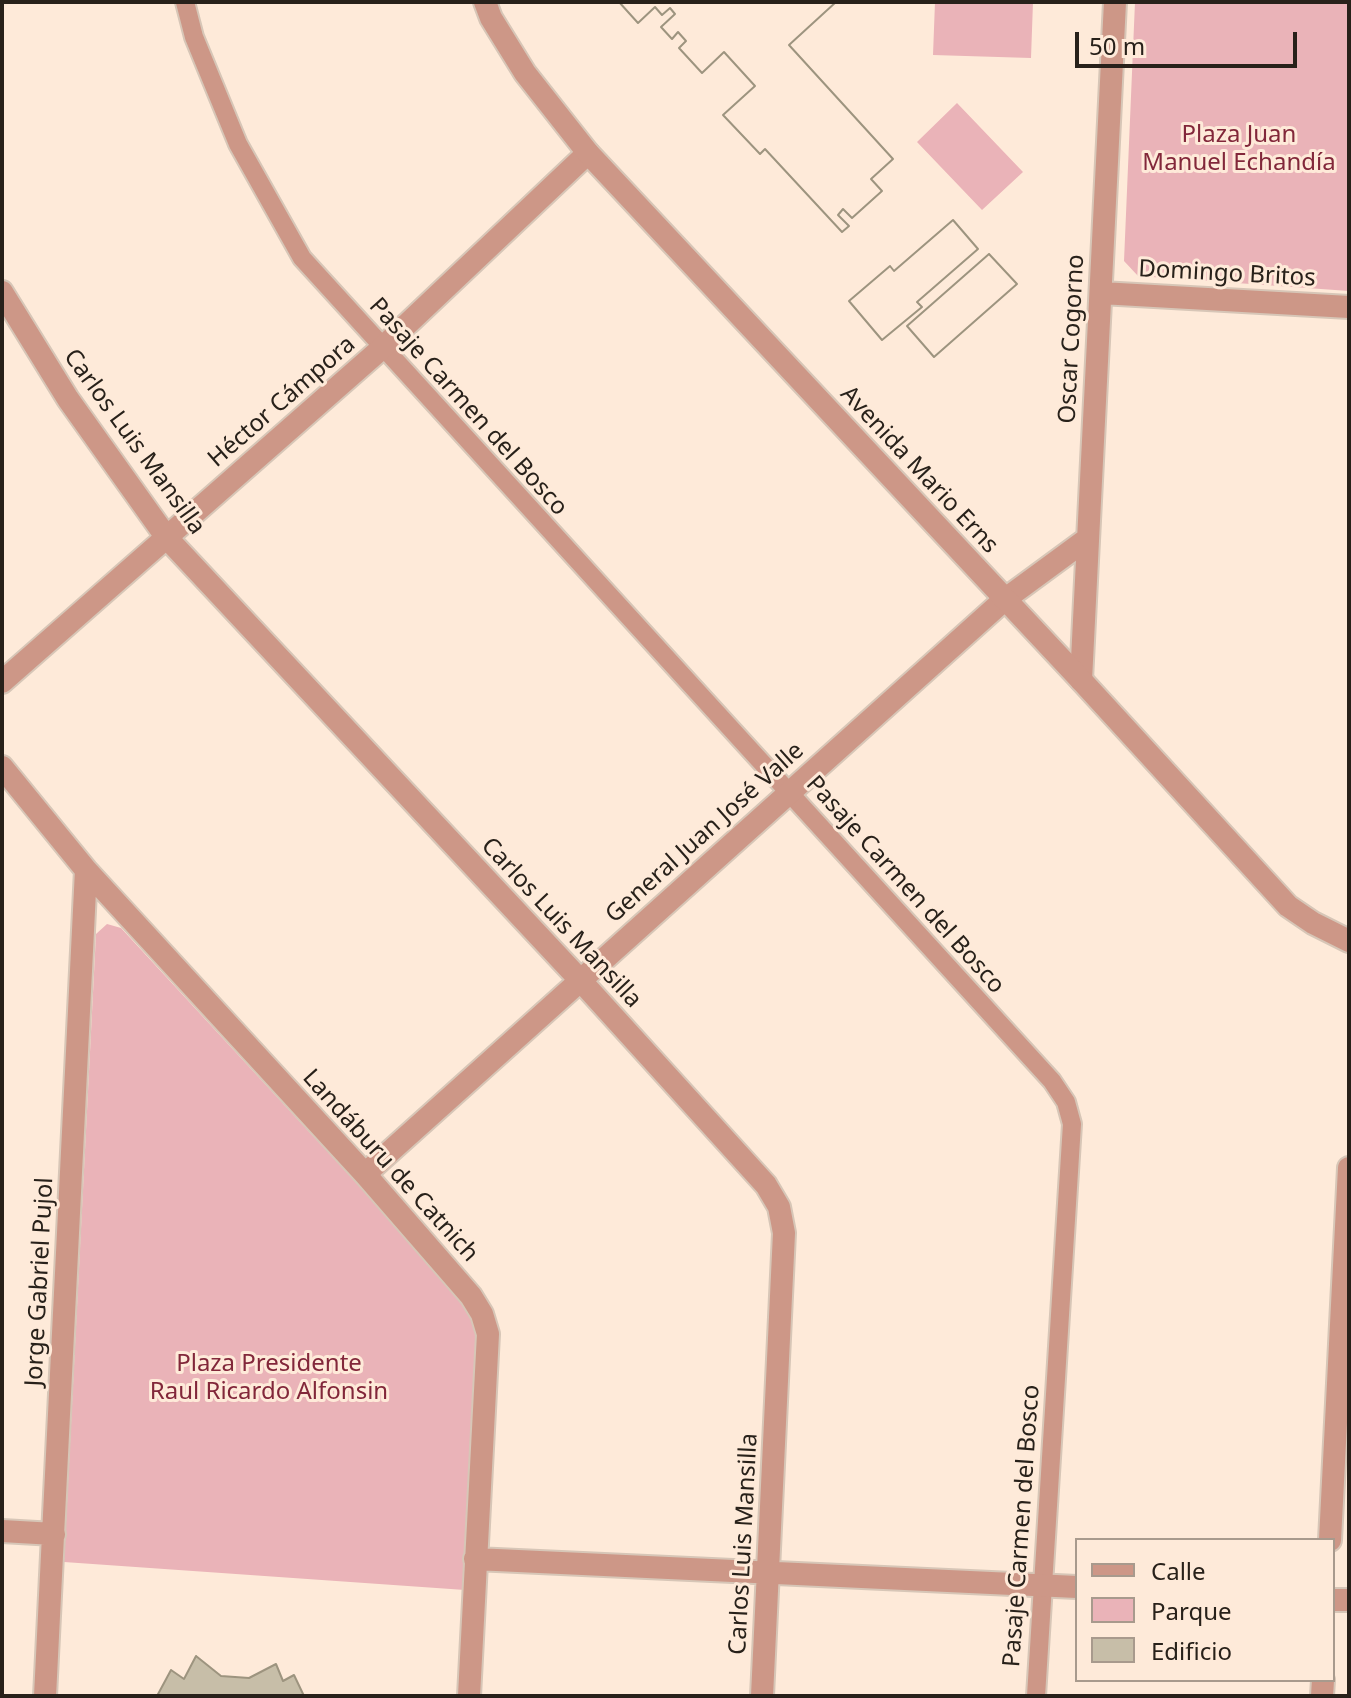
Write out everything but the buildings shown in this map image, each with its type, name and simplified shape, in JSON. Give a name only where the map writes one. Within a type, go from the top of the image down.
[{"type":"street","name":"Avenida Mario Erns","points":[[485,2],[491,18],[525,73],[588,153],[1288,906],[1349,941]]},
{"type":"street","name":"Oscar Cogorno","points":[[1081,680],[1115,2]]},
{"type":"street","name":"Héctor Cámpora","points":[[2,682],[382,348],[588,153]]},
{"type":"street","name":"Carlos Luis Mansilla","points":[[2,292],[68,399],[167,538],[581,981],[766,1185],[779,1207],[784,1233],[762,1696]]},
{"type":"street","name":"Domingo Britos","points":[[1101,293],[1349,307]]},
{"type":"street","name":"General Juan José Valle","points":[[365,1174],[1004,600],[1087,539]]},
{"type":"street","name":"Landáburu de Catnich","points":[[2,767],[86,870],[365,1174],[471,1296],[488,1334],[469,1696]]},
{"type":"street","name":"Jorge Gabriel Pujol","points":[[45,1696],[86,870]]},
{"type":"street","points":[[1330,1538],[1349,1168]]},
{"type":"street","points":[[2,1531],[54,1534]]},
{"type":"street","points":[[475,1559],[1075,1587]]},
{"type":"lane","name":"Pasaje Carmen del Bosco","points":[[185,2],[194,37],[238,144],[302,258],[1052,1081],[1066,1102],[1072,1124],[1036,1696]]},
{"type":"green space","points":[[935,2],[1033,2],[1031,58],[933,55]]},
{"type":"green space","name":"Plaza Juan Manuel Echandía","points":[[1135,2],[1349,2],[1349,291],[1138,276],[1124,261]]},
{"type":"green space","points":[[957,103],[1023,172],[982,210],[917,142]]},
{"type":"green space","name":"Plaza Presidente Raul Ricardo Alfonsin","points":[[107,924],[121,928],[469,1305],[477,1336],[465,1590],[64,1562],[96,934]]}]
